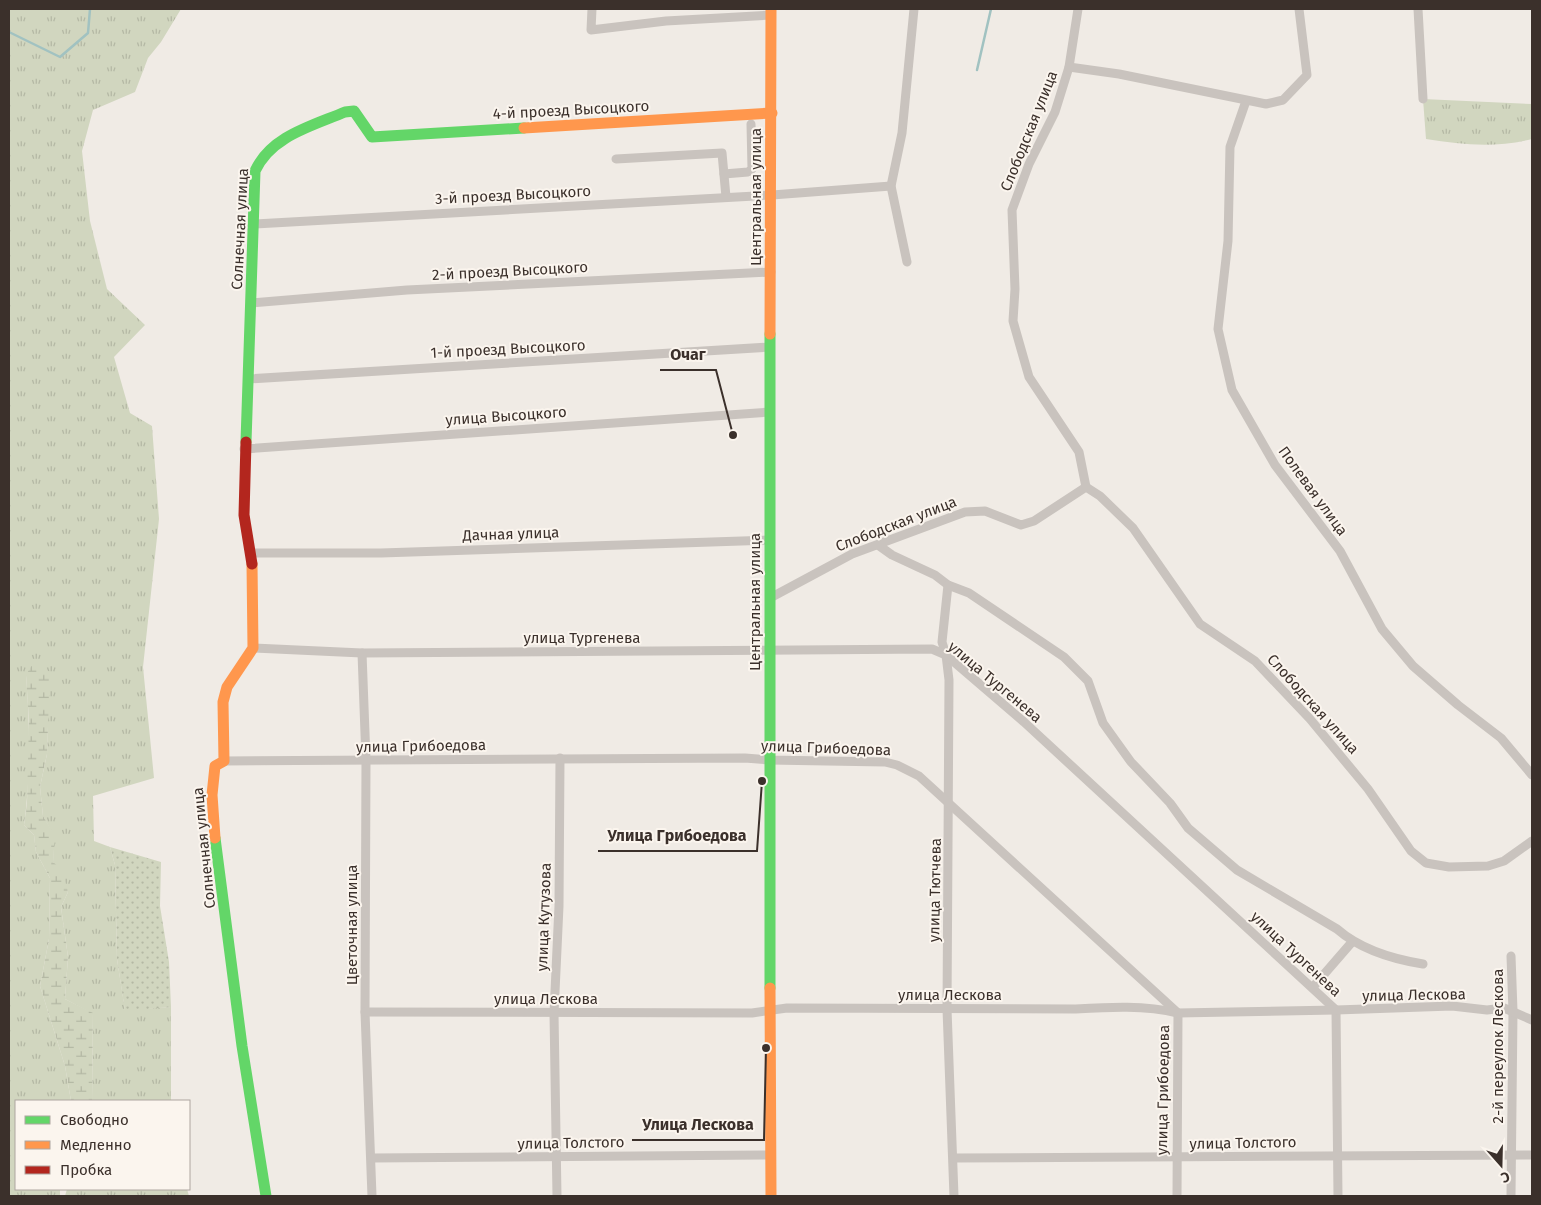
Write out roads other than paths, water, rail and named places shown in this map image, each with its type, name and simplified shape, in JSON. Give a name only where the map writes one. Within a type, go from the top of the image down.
[{"type":"street","points":[[592,9],[591,30],[771,12]]},
{"type":"street","points":[[907,262],[891,186],[902,133],[914,9]]},
{"type":"street","name":"Слободская улица","points":[[1078,9],[1069,67],[1054,112],[1029,164],[1012,210],[1015,290],[1013,321],[1029,377],[1079,452],[1086,487],[1100,496],[1133,528],[1200,624],[1255,660],[1310,719],[1368,789],[1411,851],[1426,863],[1449,866],[1488,866],[1504,861],[1532,841]]},
{"type":"street","name":"Слободская улица","points":[[1069,67],[1119,74],[1246,101],[1266,104],[1283,100],[1307,75],[1299,9]]},
{"type":"street","points":[[1418,9],[1423,99]]},
{"type":"street","name":"Центральная улица","points":[[771,12],[769,760],[771,1196]]},
{"type":"street","name":"Полевая улица","points":[[1246,101],[1230,147],[1228,241],[1218,328],[1232,390],[1275,465],[1340,551],[1382,629],[1413,666],[1458,705],[1501,738],[1532,775]]},
{"type":"street","name":"4-й проезд Высоцкого","points":[[354,111],[372,137],[772,114]]},
{"type":"street","name":"Солнечная улица","points":[[244,449],[256,171],[259,160],[265,153],[282,141],[345,112],[354,111]]},
{"type":"street","points":[[724,174],[748,172],[752,169],[751,124]]},
{"type":"street","points":[[616,159],[722,153],[726,197]]},
{"type":"street","name":"3-й проезд Высоцкого","points":[[255,224],[772,195],[891,186]]},
{"type":"street","name":"2-й проезд Высоцкого","points":[[251,304],[407,290],[771,272]]},
{"type":"street","name":"1-й проезд Высоцкого","points":[[248,379],[770,347]]},
{"type":"street","name":"улица Высоцкого","points":[[244,449],[770,412]]},
{"type":"street","points":[[224,761],[223,702],[227,687],[253,648],[252,553],[244,514],[244,449]]},
{"type":"street","name":"Слободская улица","points":[[770,598],[852,554],[965,512],[985,511],[1021,525],[1034,521],[1086,487]]},
{"type":"street","name":"Дачная улица","points":[[252,553],[381,552],[770,540]]},
{"type":"street","points":[[878,545],[892,555],[935,575],[948,585],[969,593],[1064,656],[1088,681],[1103,723],[1132,762],[1170,802],[1188,828],[1237,870],[1337,929],[1352,942],[1399,960],[1423,964]]},
{"type":"street","name":"улица Тютчева","points":[[948,585],[942,642],[950,680],[947,1009],[954,1196]]},
{"type":"street","name":"улица Тургенева","points":[[253,648],[362,653],[932,649],[946,655],[1024,722],[1336,1010],[1338,1196]]},
{"type":"street","name":"Цветочная улица","points":[[362,653],[366,760],[365,1012],[372,1196]]},
{"type":"street","name":"улица Кутузова","points":[[557,1196],[554,1013],[559,906],[560,758]]},
{"type":"street","name":"улица Грибоедова","points":[[224,761],[745,758],[891,763],[920,776],[1178,1013],[1177,1196]]},
{"type":"street","name":"Солнечная улица","points":[[224,761],[215,766],[212,778],[215,827],[247,1081],[266,1196]]},
{"type":"street","points":[[1313,988],[1352,942]]},
{"type":"street","name":"2-й переулок Лескова","points":[[1511,956],[1513,1011],[1512,1196]]},
{"type":"street","name":"улица Лескова","points":[[365,1012],[752,1013],[770,1010],[1146,1007],[1178,1013],[1452,1006],[1487,1010],[1504,1008],[1532,1020]]},
{"type":"street","name":"улица Толстого","points":[[372,1158],[771,1155]]},
{"type":"street","name":"улица Толстого","points":[[954,1158],[1532,1155]]},
{"type":"waterway","points":[[9,32],[60,57],[88,33],[90,9]]},
{"type":"waterway","points":[[977,70],[991,9]]},
{"type":"place","name":"Очаг","points":[[733,435]]},
{"type":"place","name":"Улица Грибоедова","points":[[762,781]]},
{"type":"place","name":"Улица Лескова","points":[[766,1048]]}]
